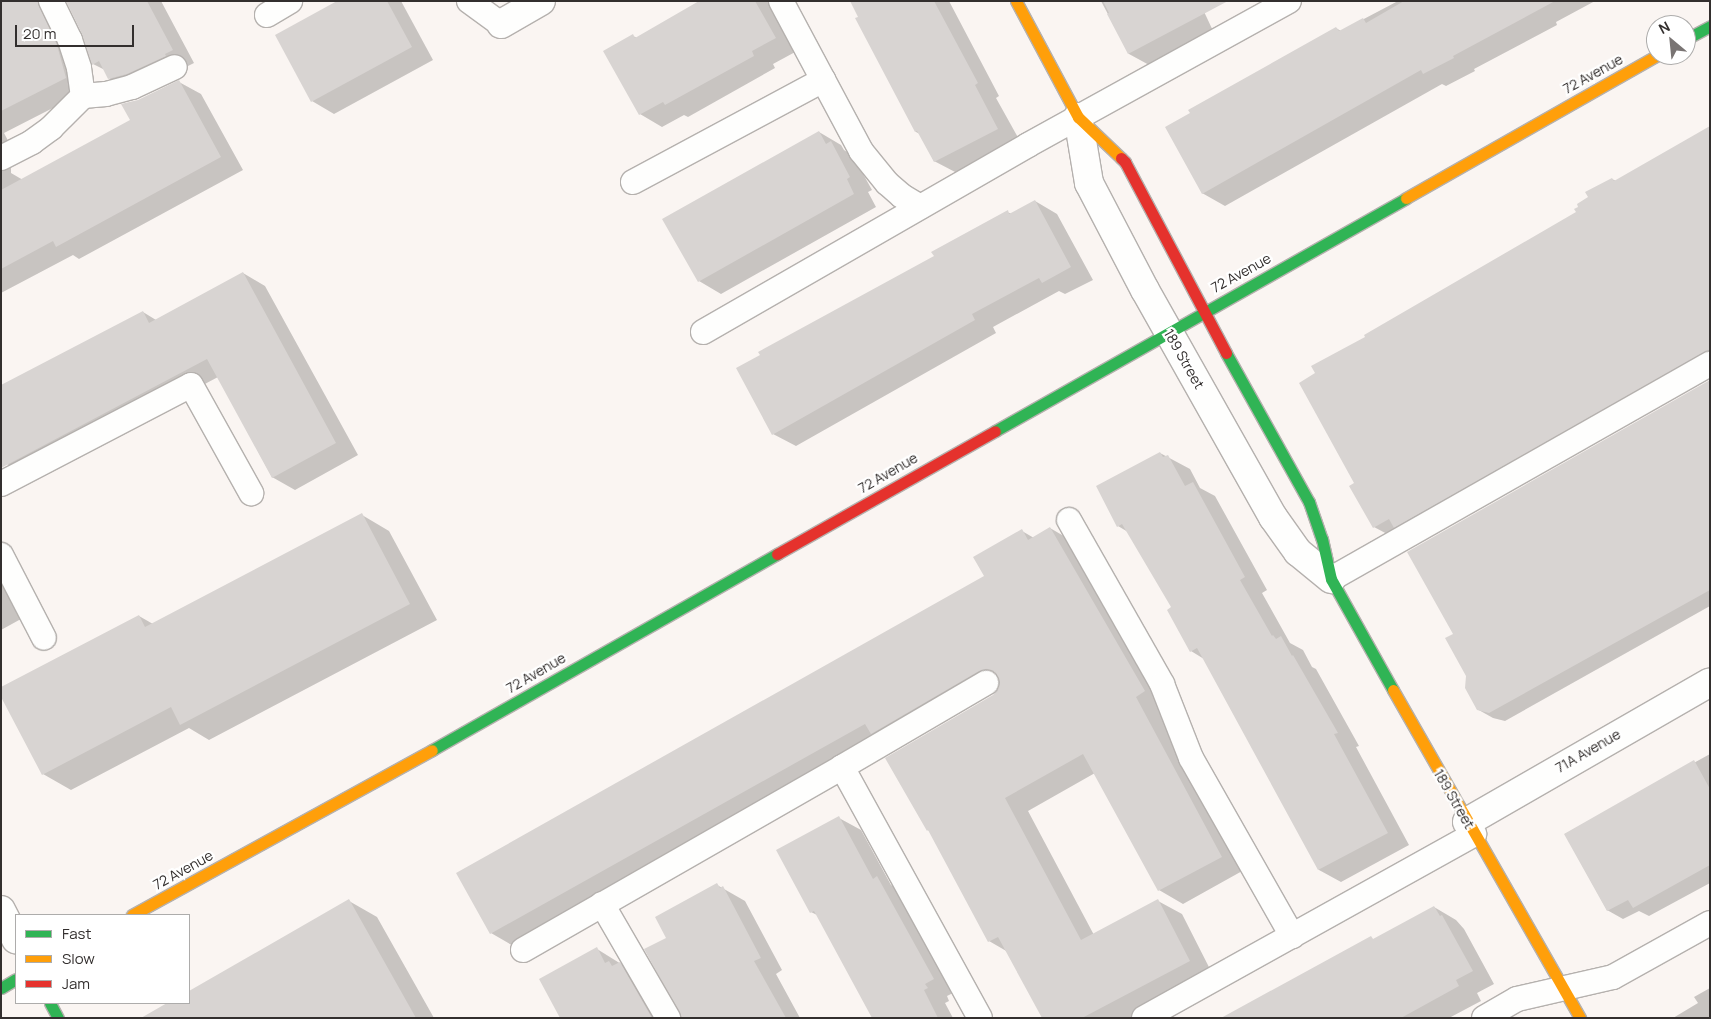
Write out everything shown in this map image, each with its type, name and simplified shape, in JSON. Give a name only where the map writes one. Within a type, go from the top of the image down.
[{"type":"main road","name":"189 Street","points":[[1016,1],[1078,118],[1125,162],[1309,502],[1322,539],[1330,579],[1470,828],[1580,1018]]},
{"type":"main road","points":[[1696,34],[1710,26]]},
{"type":"main road","name":"72 Avenue","points":[[134,914],[376,781],[1646,62]]},
{"type":"main road","points":[[1,988],[15,980]]},
{"type":"main road","points":[[51,1004],[58,1018]]},
{"type":"street","points":[[501,24],[541,1]]},
{"type":"street","name":"189 Street","points":[[1078,118],[1089,182],[1168,332],[1273,517],[1298,552],[1330,579]]},
{"type":"street","name":"71A Avenue","points":[[1470,828],[1710,682]]},
{"type":"street","points":[[1,910],[15,937]]},
{"type":"lane","points":[[50,1],[70,40],[79,68],[83,96]]},
{"type":"lane","points":[[267,15],[290,1]]},
{"type":"lane","points":[[469,1],[501,24]]},
{"type":"lane","points":[[781,1],[861,151],[873,167],[902,196],[920,208]]},
{"type":"lane","points":[[703,332],[1078,118],[1254,10],[1289,1]]},
{"type":"lane","points":[[1,158],[32,142],[51,128],[83,96],[106,94],[132,86],[175,67]]},
{"type":"lane","points":[[633,182],[823,80]]},
{"type":"lane","points":[[1330,579],[1710,364]]},
{"type":"lane","points":[[1,484],[191,385],[251,493]]},
{"type":"lane","points":[[1069,520],[1162,684],[1191,758],[1292,936]]},
{"type":"lane","points":[[1,555],[44,638]]},
{"type":"lane","points":[[523,950],[986,684]]},
{"type":"lane","points":[[842,768],[980,1018]]},
{"type":"lane","points":[[1144,1018],[1292,936],[1470,828]]},
{"type":"lane","points":[[602,904],[668,1018]]},
{"type":"lane","points":[[1484,1018],[1517,999],[1613,977],[1710,922]]},
{"type":"building","points":[[1,1],[37,1],[57,45],[66,78],[1,111]]},
{"type":"building","points":[[66,1],[147,1],[173,50],[165,54],[166,56],[127,74],[108,79],[99,61],[92,65],[82,34]]},
{"type":"building","points":[[337,1],[387,1],[412,47],[311,102],[275,35]]},
{"type":"building","points":[[699,1],[755,1],[776,38],[752,51],[754,56],[665,105],[663,102],[639,115],[603,51],[633,34],[635,38]]},
{"type":"building","points":[[850,1],[934,1],[978,83],[975,85],[998,129],[934,162],[917,131],[915,132],[855,18],[858,17]]},
{"type":"building","points":[[1103,1],[1228,1],[1128,54],[1107,14],[1109,13]]},
{"type":"building","points":[[1404,1],[1555,1],[1423,74],[1421,70],[1202,194],[1165,127],[1190,113],[1188,110],[1336,27],[1339,31],[1363,18],[1366,23]]},
{"type":"building","points":[[179,80],[221,157],[56,247],[53,241],[1,269],[1,190],[130,120],[121,104],[138,100]]},
{"type":"building","points":[[1710,126],[1710,350],[1394,528],[1389,519],[1373,528],[1349,486],[1354,483],[1299,383],[1315,373],[1311,366],[1365,337],[1364,335],[1576,212],[1574,209],[1578,207],[1577,204],[1588,197],[1585,192],[1612,178],[1614,181]]},
{"type":"building","points":[[819,131],[826,144],[831,141],[850,177],[847,179],[854,194],[698,282],[662,219]]},
{"type":"building","points":[[1035,200],[1071,267],[1042,283],[1039,278],[972,314],[975,320],[772,435],[736,368],[760,355],[758,352],[934,256],[931,252],[1008,210],[1009,214]]},
{"type":"building","points":[[243,272],[336,443],[272,478],[207,359],[1,468],[1,385],[143,311],[149,323]]},
{"type":"building","points":[[1710,380],[1710,590],[1489,713],[1477,710],[1465,688],[1466,676],[1445,638],[1453,634],[1407,552]]},
{"type":"building","points":[[1160,452],[1163,457],[1168,455],[1185,486],[1193,482],[1245,577],[1240,580],[1272,636],[1276,639],[1281,636],[1293,655],[1338,733],[1334,734],[1388,833],[1318,870],[1197,648],[1190,652],[1167,610],[1171,607],[1122,524],[1117,527],[1096,486]]},
{"type":"building","points":[[362,513],[410,604],[180,725],[171,707],[42,775],[1,697],[1,687],[139,615],[145,627]]},
{"type":"building","points":[[1050,527],[1145,691],[1136,697],[1222,857],[1158,891],[1083,754],[1005,798],[1081,940],[1158,899],[1190,961],[1082,1018],[1042,1018],[998,937],[988,942],[928,830],[885,758],[993,695],[998,689],[1000,682],[993,671],[986,669],[979,671],[871,734],[865,724],[490,934],[456,873],[984,576],[973,557],[1022,529],[1028,540]]},
{"type":"building","points":[[1694,760],[1710,789],[1710,865],[1633,908],[1628,900],[1607,911],[1564,834]]},
{"type":"building","points":[[839,816],[873,879],[877,876],[934,979],[925,984],[928,988],[924,990],[938,1018],[872,1018],[814,911],[810,913],[776,850]]},
{"type":"building","points":[[717,883],[720,888],[723,886],[761,958],[754,961],[786,1018],[682,1018],[644,949],[666,938],[655,917]]},
{"type":"building","points":[[349,899],[416,1018],[141,1018],[165,1004],[190,1004],[190,990]]},
{"type":"building","points":[[1434,906],[1440,916],[1442,915],[1473,971],[1456,980],[1459,986],[1401,1018],[1221,1018],[1371,936],[1373,939]]},
{"type":"building","points":[[597,947],[605,963],[609,961],[612,966],[620,962],[652,1018],[560,1018],[539,979]]},
{"type":"traffic: fast","points":[[1696,34],[1710,26]]},
{"type":"traffic: fast","points":[[995,431],[1406,198]]},
{"type":"traffic: fast","points":[[1226,353],[1309,502],[1322,539],[1331,579],[1393,690]]},
{"type":"traffic: fast","points":[[432,750],[777,554]]},
{"type":"traffic: fast","points":[[1,988],[15,980]]},
{"type":"traffic: fast","points":[[51,1004],[58,1018]]},
{"type":"traffic: slow","points":[[1016,1],[1078,117],[1121,158]]},
{"type":"traffic: slow","points":[[1406,198],[1646,62]]},
{"type":"traffic: slow","points":[[1393,690],[1580,1018]]},
{"type":"traffic: slow","points":[[134,914],[432,750]]},
{"type":"traffic: jam","points":[[1121,158],[1125,162],[1226,353]]},
{"type":"traffic: jam","points":[[777,554],[995,431]]}]
